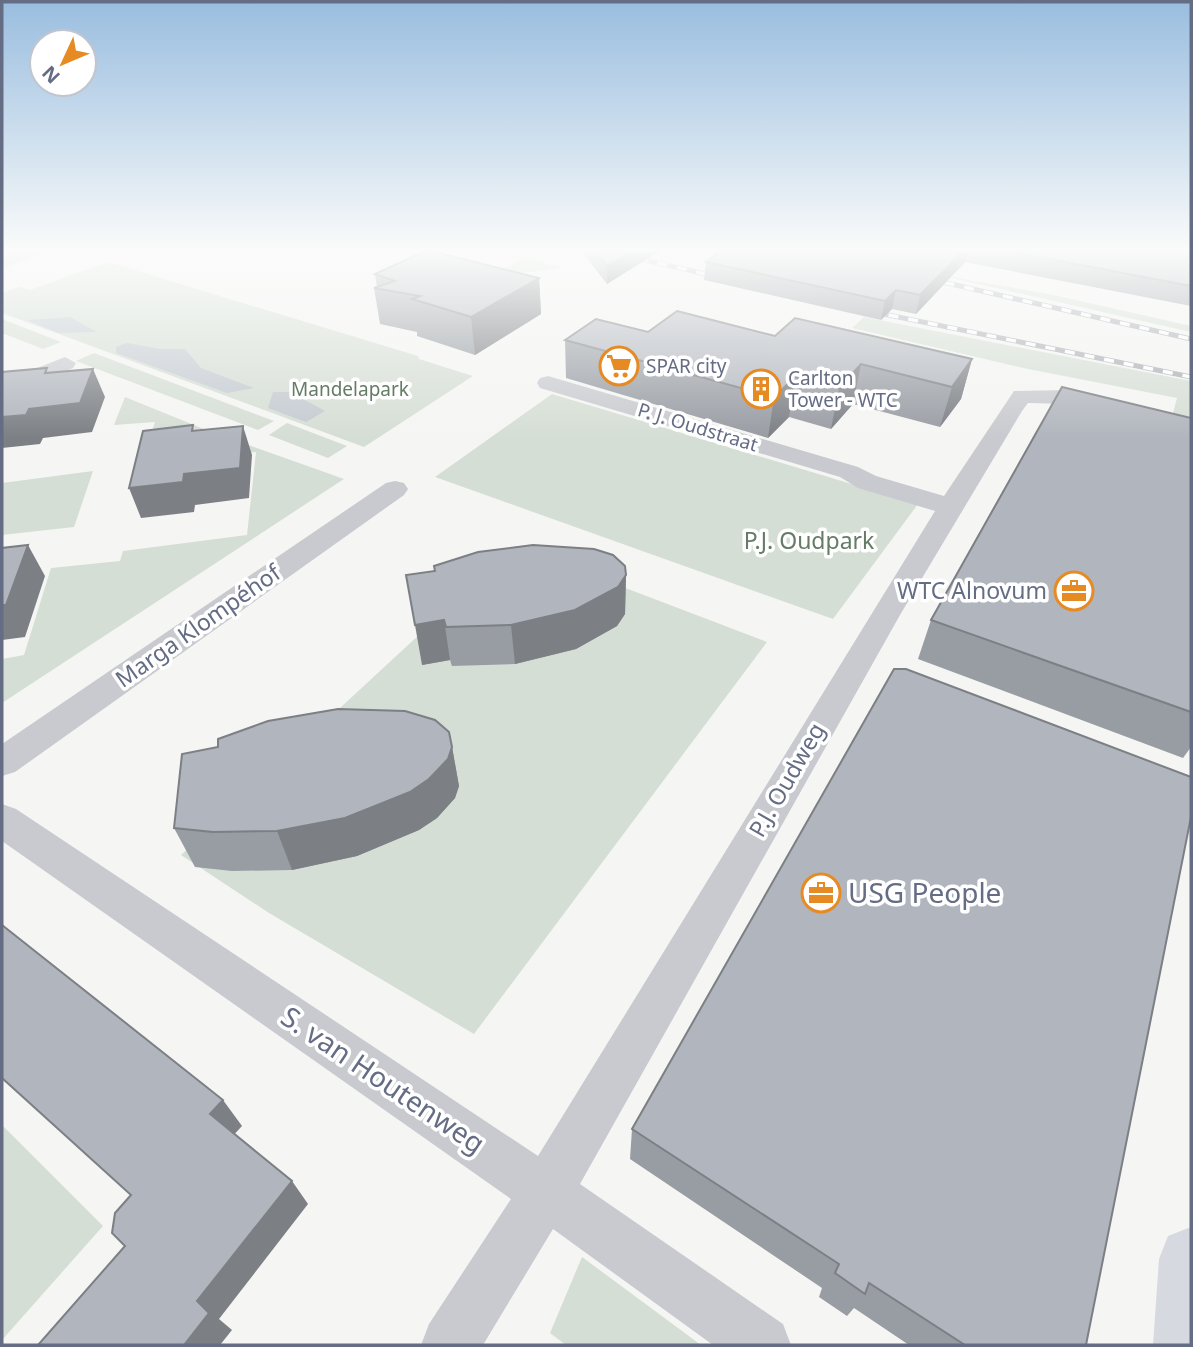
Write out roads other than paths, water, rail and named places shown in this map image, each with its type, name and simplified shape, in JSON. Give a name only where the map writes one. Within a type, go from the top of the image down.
[{"type":"main road","points":[[1187,1345],[1191,1259]]},
{"type":"street","points":[[2,390],[65,363]]},
{"type":"street","name":"P. J. Oudstraat","points":[[548,383],[849,472],[867,482],[954,503]]},
{"type":"street","name":"P.J. Oudweg","points":[[450,1345],[546,1192],[872,635],[1022,396],[1115,412]]},
{"type":"street","name":"Marga Klompéhof","points":[[2,762],[395,489]]},
{"type":"street","name":"S. van Houtenweg","points":[[2,820],[546,1192],[762,1345]]},
{"type":"railway","points":[[873,312],[1191,377]]},
{"type":"railway","points":[[1073,312],[1191,339]]},
{"type":"place","name":"SPAR city","points":[[619,366]]},
{"type":"place","name":"Carlton Tower - WTC","points":[[761,389]]},
{"type":"place","name":"WTC Alnovum","points":[[1074,591]]},
{"type":"place","name":"USG People","points":[[821,893]]},
{"type":"park label","name":"Mandelapark","points":[[350,389]]},
{"type":"park label","name":"P.J. Oudpark","points":[[809,541]]}]
